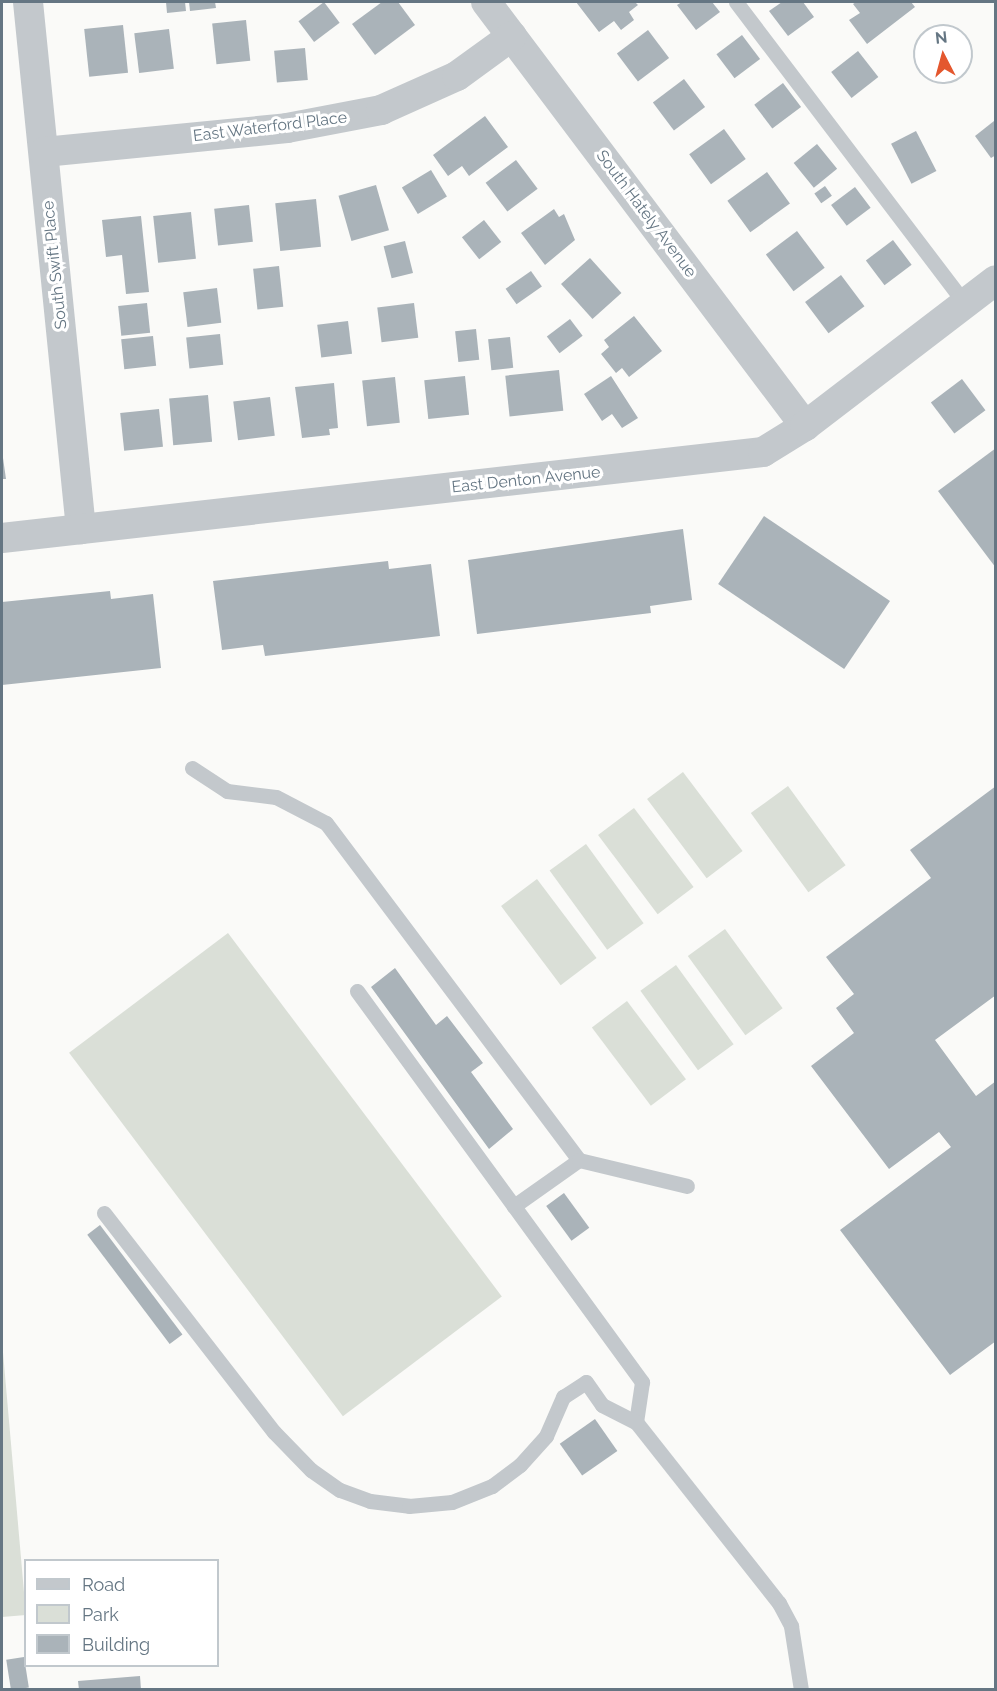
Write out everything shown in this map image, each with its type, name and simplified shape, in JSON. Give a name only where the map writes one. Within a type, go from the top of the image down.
[{"type":"street","name":"South Swift Place","points":[[28,2],[81,529]]},
{"type":"street","name":"South Hately Avenue","points":[[486,2],[805,426]]},
{"type":"street","name":"East Waterford Place","points":[[44,152],[287,128],[381,110],[458,76],[512,36]]},
{"type":"street","name":"East Denton Avenue","points":[[2,538],[741,457],[763,452],[805,426],[996,280]]},
{"type":"lane","points":[[736,2],[965,304]]},
{"type":"lane","points":[[192,768],[227,791],[276,797],[326,823],[579,1160],[687,1186]]},
{"type":"lane","points":[[357,991],[642,1382],[636,1422]]},
{"type":"lane","points":[[514,1206],[579,1160]]},
{"type":"lane","points":[[104,1213],[274,1432],[311,1470],[340,1490],[370,1501],[409,1506],[452,1502],[492,1486],[520,1465],[546,1436],[563,1397],[586,1382],[602,1405],[636,1422],[779,1603],[791,1626],[801,1689]]},
{"type":"green space","points":[[683,772],[743,851],[707,878],[647,799]]},
{"type":"green space","points":[[788,786],[846,865],[808,892],[751,813]]},
{"type":"green space","points":[[634,808],[694,887],[658,914],[598,835]]},
{"type":"green space","points":[[586,844],[644,923],[607,950],[550,870]]},
{"type":"green space","points":[[537,879],[597,958],[561,985],[501,906]]},
{"type":"green space","points":[[725,929],[783,1008],[745,1035],[688,956]]},
{"type":"green space","points":[[228,933],[502,1296],[343,1416],[69,1053]]},
{"type":"green space","points":[[676,965],[734,1044],[698,1070],[640,991]]},
{"type":"green space","points":[[627,1001],[686,1079],[651,1106],[592,1027]]},
{"type":"green space","points":[[2,1341],[24,1592],[24,1615],[2,1617]]},
{"type":"building","points":[[166,2],[185,2],[186,11],[167,13]]},
{"type":"building","points":[[189,2],[215,2],[216,8],[190,11]]},
{"type":"building","points":[[324,2],[340,23],[314,42],[298,21]]},
{"type":"building","points":[[382,2],[398,2],[415,25],[375,55],[352,24]]},
{"type":"building","points":[[576,2],[635,2],[638,5],[629,12],[634,20],[621,30],[614,21],[599,32]]},
{"type":"building","points":[[682,2],[712,2],[720,12],[696,30],[677,5]]},
{"type":"building","points":[[782,2],[803,2],[814,17],[788,36],[769,11]]},
{"type":"building","points":[[856,2],[911,2],[915,7],[867,44],[849,20],[860,13],[853,4]]},
{"type":"building","points":[[246,20],[250,61],[216,64],[212,24]]},
{"type":"building","points":[[123,25],[128,73],[89,77],[84,29]]},
{"type":"building","points":[[169,29],[174,69],[139,73],[134,33]]},
{"type":"building","points":[[648,30],[669,58],[638,81],[617,53]]},
{"type":"building","points":[[742,35],[760,59],[734,78],[716,54]]},
{"type":"building","points":[[305,48],[308,80],[277,83],[274,51]]},
{"type":"building","points":[[858,51],[878,77],[852,98],[831,72]]},
{"type":"building","points":[[684,79],[705,107],[674,130],[653,102]]},
{"type":"building","points":[[783,83],[801,107],[772,129],[754,105]]},
{"type":"building","points":[[485,116],[508,147],[469,176],[462,166],[448,176],[433,155]]},
{"type":"building","points":[[994,121],[996,155],[991,158],[975,136]]},
{"type":"building","points":[[724,129],[746,159],[711,184],[689,154]]},
{"type":"building","points":[[916,131],[936,171],[911,184],[891,144]]},
{"type":"building","points":[[817,144],[837,169],[814,188],[794,163]]},
{"type":"building","points":[[516,160],[538,189],[507,212],[486,183]]},
{"type":"building","points":[[431,170],[447,197],[418,214],[402,188]]},
{"type":"building","points":[[767,172],[790,204],[750,232],[727,201]]},
{"type":"building","points":[[376,185],[389,230],[351,241],[339,196]]},
{"type":"building","points":[[825,186],[832,196],[821,203],[814,193]]},
{"type":"building","points":[[855,187],[871,208],[847,226],[831,205]]},
{"type":"building","points":[[316,199],[321,247],[280,251],[275,203]]},
{"type":"building","points":[[249,205],[253,242],[218,245],[214,209]]},
{"type":"building","points":[[554,209],[559,217],[564,214],[575,240],[545,265],[521,233]]},
{"type":"building","points":[[191,212],[196,259],[158,263],[153,216]]},
{"type":"building","points":[[141,216],[149,292],[126,294],[122,255],[106,257],[102,220]]},
{"type":"building","points":[[484,220],[501,242],[479,259],[462,237]]},
{"type":"building","points":[[797,231],[825,268],[794,291],[766,254]]},
{"type":"building","points":[[893,240],[912,265],[885,285],[866,260]]},
{"type":"building","points":[[405,241],[413,273],[392,278],[384,246]]},
{"type":"building","points":[[590,258],[621,293],[592,319],[561,284]]},
{"type":"building","points":[[279,266],[283,307],[257,309],[253,269]]},
{"type":"building","points":[[531,271],[542,287],[517,304],[506,289]]},
{"type":"building","points":[[841,275],[864,306],[829,333],[805,302]]},
{"type":"building","points":[[217,288],[221,323],[188,327],[183,292]]},
{"type":"building","points":[[147,303],[150,333],[121,336],[118,306]]},
{"type":"building","points":[[414,303],[418,338],[382,342],[377,308]]},
{"type":"building","points":[[634,316],[662,351],[629,377],[622,368],[616,373],[601,354],[609,347],[604,340]]},
{"type":"building","points":[[570,319],[583,336],[559,353],[547,336]]},
{"type":"building","points":[[348,321],[352,354],[321,358],[317,325]]},
{"type":"building","points":[[476,329],[479,360],[458,362],[455,331]]},
{"type":"building","points":[[220,334],[223,365],[189,368],[186,338]]},
{"type":"building","points":[[153,336],[156,366],[124,369],[121,339]]},
{"type":"building","points":[[510,337],[513,368],[491,370],[488,339]]},
{"type":"building","points":[[559,370],[563,411],[510,416],[505,376]]},
{"type":"building","points":[[465,376],[469,415],[428,419],[424,380]]},
{"type":"building","points":[[611,376],[638,418],[622,428],[612,414],[602,421],[584,394]]},
{"type":"building","points":[[395,377],[400,423],[367,426],[362,380]]},
{"type":"building","points":[[962,379],[985,410],[954,434],[931,402]]},
{"type":"building","points":[[334,383],[338,428],[329,429],[330,435],[302,438],[295,387]]},
{"type":"building","points":[[208,395],[212,442],[173,445],[169,398]]},
{"type":"building","points":[[270,397],[275,436],[238,440],[233,402]]},
{"type":"building","points":[[159,409],[163,447],[124,451],[120,413]]},
{"type":"building","points":[[996,448],[996,568],[938,491]]},
{"type":"building","points":[[2,451],[6,479],[2,479]]},
{"type":"building","points":[[764,516],[890,601],[844,669],[718,584]]},
{"type":"building","points":[[683,529],[692,600],[650,606],[651,613],[477,634],[468,560]]},
{"type":"building","points":[[388,561],[389,569],[431,564],[440,636],[265,656],[263,645],[222,650],[213,581]]},
{"type":"building","points":[[110,591],[111,599],[153,594],[161,668],[2,685],[2,602]]},
{"type":"building","points":[[996,786],[996,995],[935,1040],[976,1096],[996,1081],[996,1341],[950,1375],[840,1230],[951,1147],[939,1132],[889,1169],[811,1066],[854,1033],[836,1008],[854,994],[826,957],[931,878],[910,850]]},
{"type":"building","points":[[395,968],[436,1025],[447,1016],[483,1063],[471,1072],[513,1129],[489,1149],[371,987]]},
{"type":"building","points":[[564,1193],[589,1228],[571,1241],[546,1206]]},
{"type":"building","points":[[100,1225],[182,1334],[170,1344],[87,1235]]},
{"type":"building","points":[[595,1419],[617,1451],[582,1476],[560,1444]]},
{"type":"building","points":[[24,1657],[29,1688],[11,1690],[6,1660]]},
{"type":"building","points":[[140,1676],[141,1690],[79,1690],[78,1681]]}]
